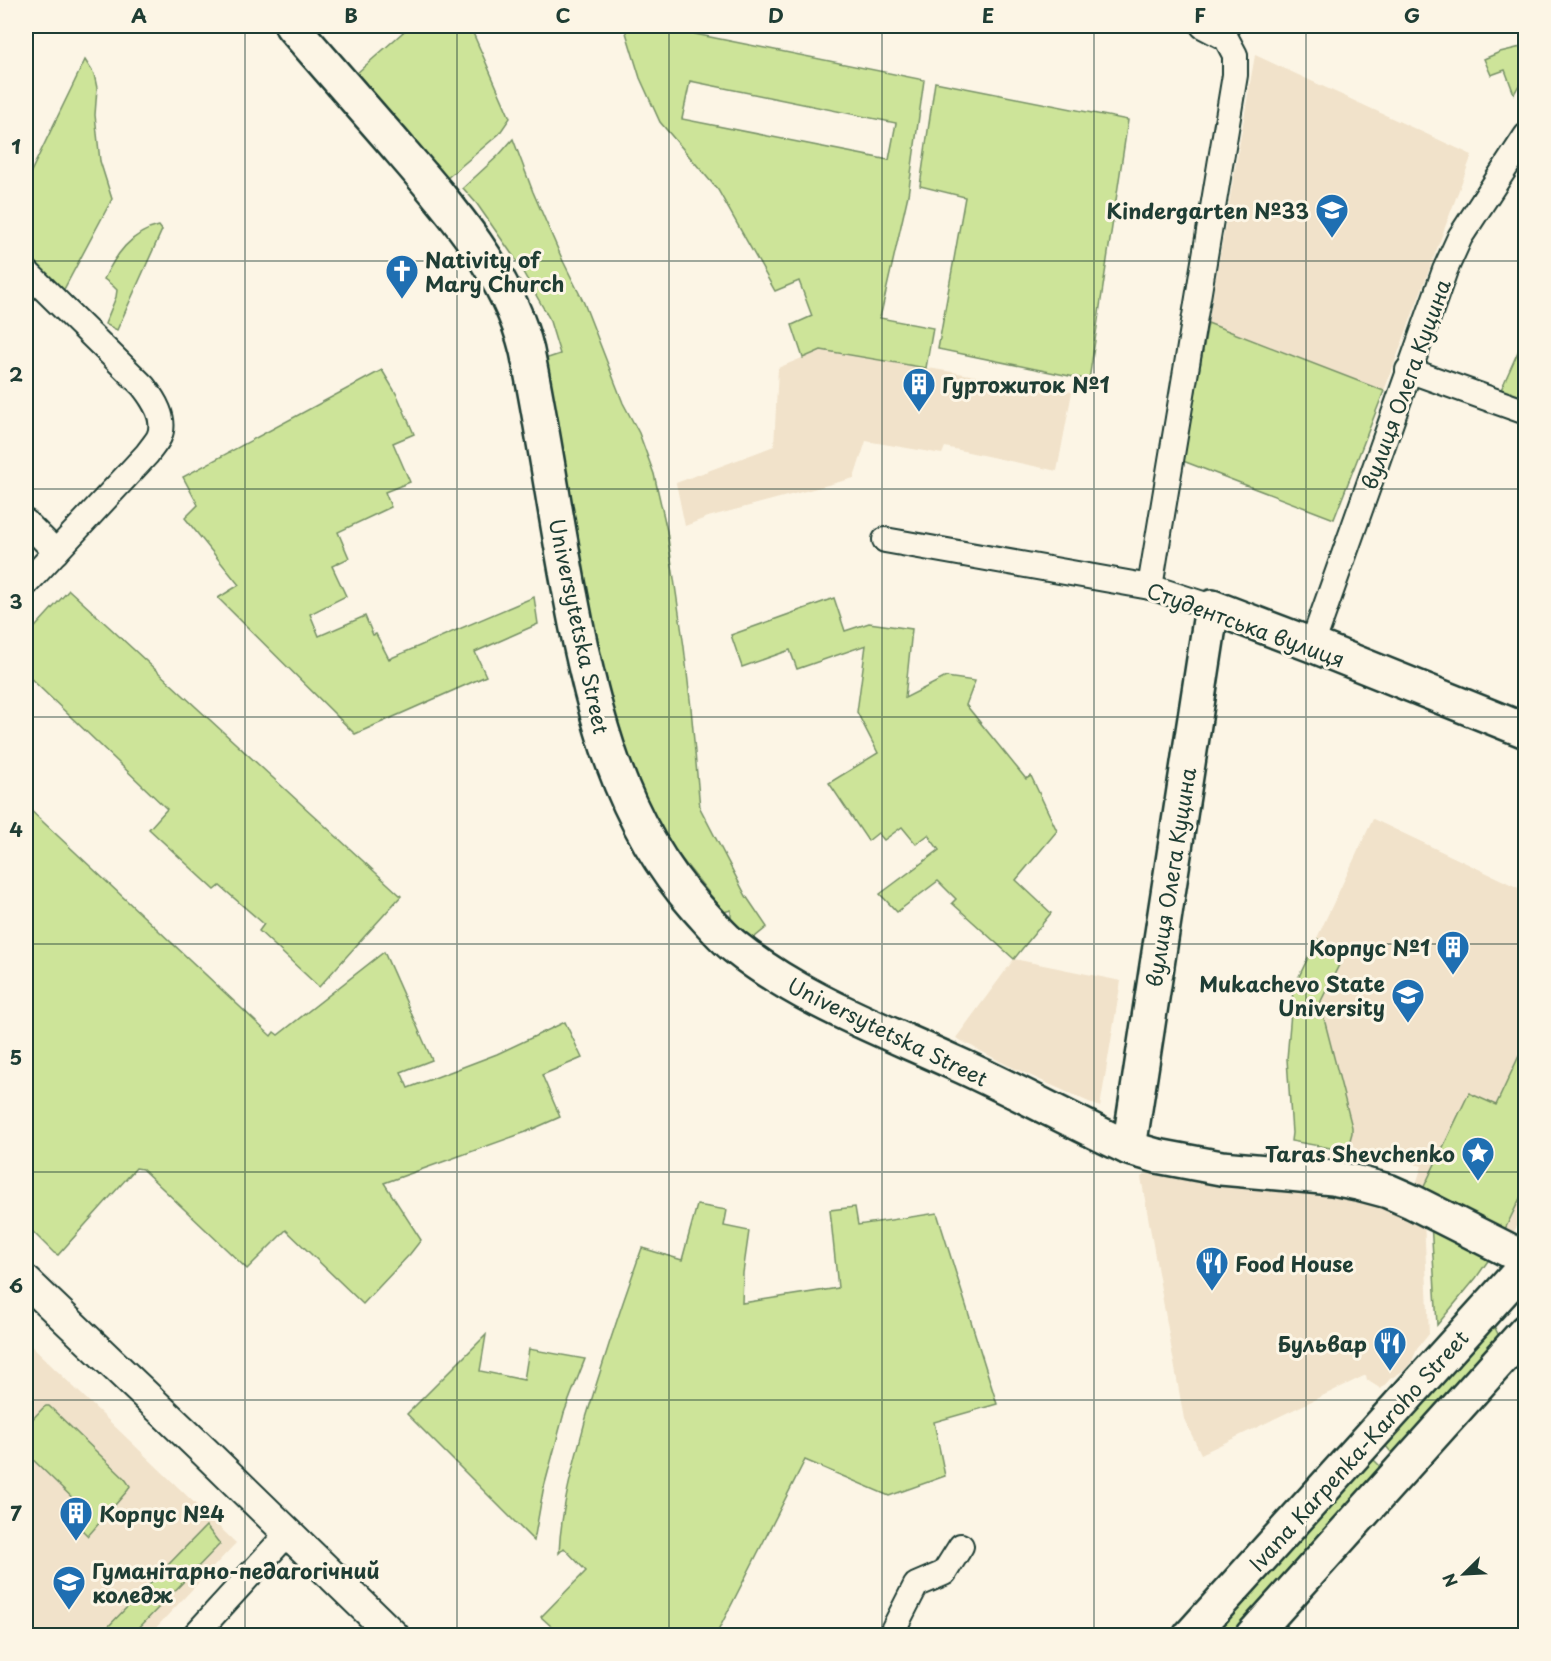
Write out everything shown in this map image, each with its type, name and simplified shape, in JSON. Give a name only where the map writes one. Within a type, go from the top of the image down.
[{"type":"main road","name":"Universytetska Street","points":[[292,26],[438,194],[478,247],[507,297],[527,351],[574,620],[594,705],[608,752],[631,810],[652,849],[676,885],[733,946],[803,993],[1129,1148],[1157,1156],[1221,1168],[1333,1178],[1388,1191],[1511,1252]]},
{"type":"main road","name":"вулиця Олега Куцина","points":[[1129,1148],[1212,607]]},
{"type":"main road","name":"Студентська вулиця","points":[[1212,607],[1526,731]]},
{"type":"main road","name":"Ivana Karpenka-Karoho Street","points":[[1190,1635],[1526,1265]]},
{"type":"main road","points":[[1252,1635],[1526,1331]]},
{"type":"main road","points":[[1367,1440],[1401,1470]]},
{"type":"street","points":[[1150,587],[1235,75],[1235,55],[1226,38],[1203,26]]},
{"type":"street","name":"вулиця Олега Куцина","points":[[1312,645],[1445,270],[1460,237],[1526,136]]},
{"type":"street","points":[[26,271],[143,386],[155,401],[161,418],[160,435],[147,454],[26,584]]},
{"type":"street","points":[[1408,370],[1526,412]]},
{"type":"street","points":[[26,522],[50,559]]},
{"type":"street","name":"Студентська вулиця","points":[[885,540],[1150,587],[1212,607]]},
{"type":"street","points":[[26,1281],[394,1635]]},
{"type":"street","points":[[194,1635],[288,1533]]},
{"type":"street","points":[[890,1635],[916,1585],[944,1573],[962,1546]]},
{"type":"shaded area","name":"Kindergarten №33","points":[[1255,55],[1472,155],[1384,391],[1208,323]]},
{"type":"shaded area","points":[[821,350],[1072,392],[1057,471],[945,447],[942,454],[866,441],[854,478],[708,517],[685,526],[676,483],[774,446],[778,368]]},
{"type":"shaded area","name":"Mukachevo State University","points":[[1373,819],[1525,891],[1526,1210],[1509,1241],[1414,1190],[1422,1166],[1292,1133],[1287,1059],[1293,989]]},
{"type":"shaded area","points":[[1014,959],[1121,981],[1100,1107],[1007,1065],[956,1038]]},
{"type":"shaded area","points":[[1163,1170],[1369,1194],[1424,1219],[1429,1334],[1406,1369],[1390,1379],[1381,1389],[1367,1380],[1366,1375],[1201,1454],[1184,1419],[1141,1177],[1147,1173]]},
{"type":"shaded area","points":[[26,1341],[236,1543],[149,1635],[26,1635]]},
{"type":"green space","points":[[410,26],[470,26],[510,118],[499,134],[446,179],[357,73]]},
{"type":"green space","points":[[624,26],[676,26],[685,32],[924,80],[908,195],[880,318],[933,328],[926,368],[821,350],[803,358],[792,325],[812,316],[799,281],[775,291],[718,190],[660,122],[640,78]],"holes":[[[690,81],[896,123],[889,160],[682,119]]]},
{"type":"green space","points":[[1525,46],[1525,74],[1514,94],[1505,70],[1491,75],[1484,59],[1500,52]]},
{"type":"green space","points":[[85,60],[94,74],[97,88],[95,115],[100,161],[112,199],[62,293],[26,258],[26,182]]},
{"type":"green space","points":[[935,82],[1128,120],[1089,380],[938,349],[965,197],[920,186]]},
{"type":"green space","points":[[513,139],[533,192],[584,303],[654,474],[667,531],[684,647],[700,808],[746,896],[767,927],[750,941],[729,917],[731,917],[731,910],[724,912],[628,789],[613,742],[539,361],[560,354],[549,318],[516,260],[463,188]]},
{"type":"green space","points":[[159,226],[162,230],[117,330],[105,324],[117,290],[104,279],[113,262],[132,239]]},
{"type":"green space","points":[[1208,323],[1384,391],[1334,519],[1183,461]]},
{"type":"green space","points":[[1525,336],[1525,401],[1500,392]]},
{"type":"green space","points":[[382,370],[397,395],[414,434],[393,443],[410,482],[385,492],[391,507],[338,532],[349,558],[332,566],[346,596],[310,614],[319,636],[365,616],[373,635],[376,634],[389,659],[534,597],[538,624],[475,652],[486,676],[355,734],[218,598],[239,585],[185,518],[198,505],[183,477]]},
{"type":"green space","points":[[69,590],[401,896],[319,987],[259,931],[264,924],[220,886],[215,890],[149,829],[167,809],[26,674],[26,637]]},
{"type":"green space","points":[[834,598],[845,631],[869,623],[912,629],[905,698],[946,677],[975,681],[966,705],[1026,779],[1031,776],[1057,831],[1016,880],[1051,913],[1014,959],[952,903],[956,899],[938,881],[897,912],[880,894],[939,850],[928,835],[916,844],[902,827],[884,840],[878,833],[868,841],[829,783],[878,753],[857,712],[866,645],[797,669],[790,650],[742,667],[731,635]]},
{"type":"green space","points":[[26,806],[271,1036],[274,1032],[278,1035],[384,952],[432,1060],[401,1072],[408,1088],[497,1054],[565,1022],[582,1058],[542,1075],[560,1117],[526,1132],[384,1183],[421,1240],[363,1304],[286,1230],[247,1269],[142,1169],[136,1168],[58,1255],[54,1253],[26,1225]]},
{"type":"green space","points":[[1317,939],[1345,953],[1321,1001],[1321,1007],[1352,1127],[1347,1151],[1291,1141],[1287,1059],[1293,989]]},
{"type":"green space","points":[[1525,1043],[1525,1188],[1504,1231],[1422,1191],[1469,1093],[1496,1105]]},
{"type":"green space","points":[[697,1205],[727,1210],[724,1226],[749,1231],[743,1273],[742,1303],[838,1288],[830,1210],[855,1207],[858,1225],[937,1213],[997,1404],[934,1422],[945,1476],[889,1496],[805,1460],[716,1635],[561,1635],[541,1617],[586,1571],[564,1548],[559,1553],[560,1536],[569,1485],[599,1375],[642,1248],[682,1260]]},
{"type":"green space","points":[[1431,1222],[1490,1258],[1437,1325]]},
{"type":"green space","points":[[1487,1328],[1495,1328],[1499,1336],[1399,1452],[1391,1452],[1385,1445],[1386,1440]]},
{"type":"green space","points":[[486,1335],[480,1371],[524,1380],[529,1349],[585,1359],[564,1413],[543,1491],[534,1541],[407,1414]]},
{"type":"green space","points":[[46,1406],[49,1406],[130,1486],[88,1536],[74,1522],[85,1510],[26,1453],[26,1426]]},
{"type":"green space","points":[[1374,1460],[1379,1465],[1379,1475],[1237,1635],[1207,1636],[1363,1463]]},
{"type":"green space","points":[[206,1526],[220,1544],[132,1635],[100,1635]]},
{"type":"place","name":"Kindergarten №33","points":[[1332,239]]},
{"type":"place","name":"Nativity of Mary Church","points":[[402,300]]},
{"type":"place","name":"Гуртожиток №1","points":[[919,413]]},
{"type":"place","name":"Корпус №1","points":[[1453,976]]},
{"type":"place","name":"Mukachevo State University","points":[[1408,1024]]},
{"type":"place","name":"Taras Shevchenko","points":[[1478,1182]]},
{"type":"place","name":"Food House","points":[[1212,1292]]},
{"type":"place","name":"Бульвар","points":[[1390,1372]]},
{"type":"place","name":"Корпус №4","points":[[76,1542]]},
{"type":"place","name":"Гуманітарно-педагогічний коледж","points":[[69,1611]]}]
